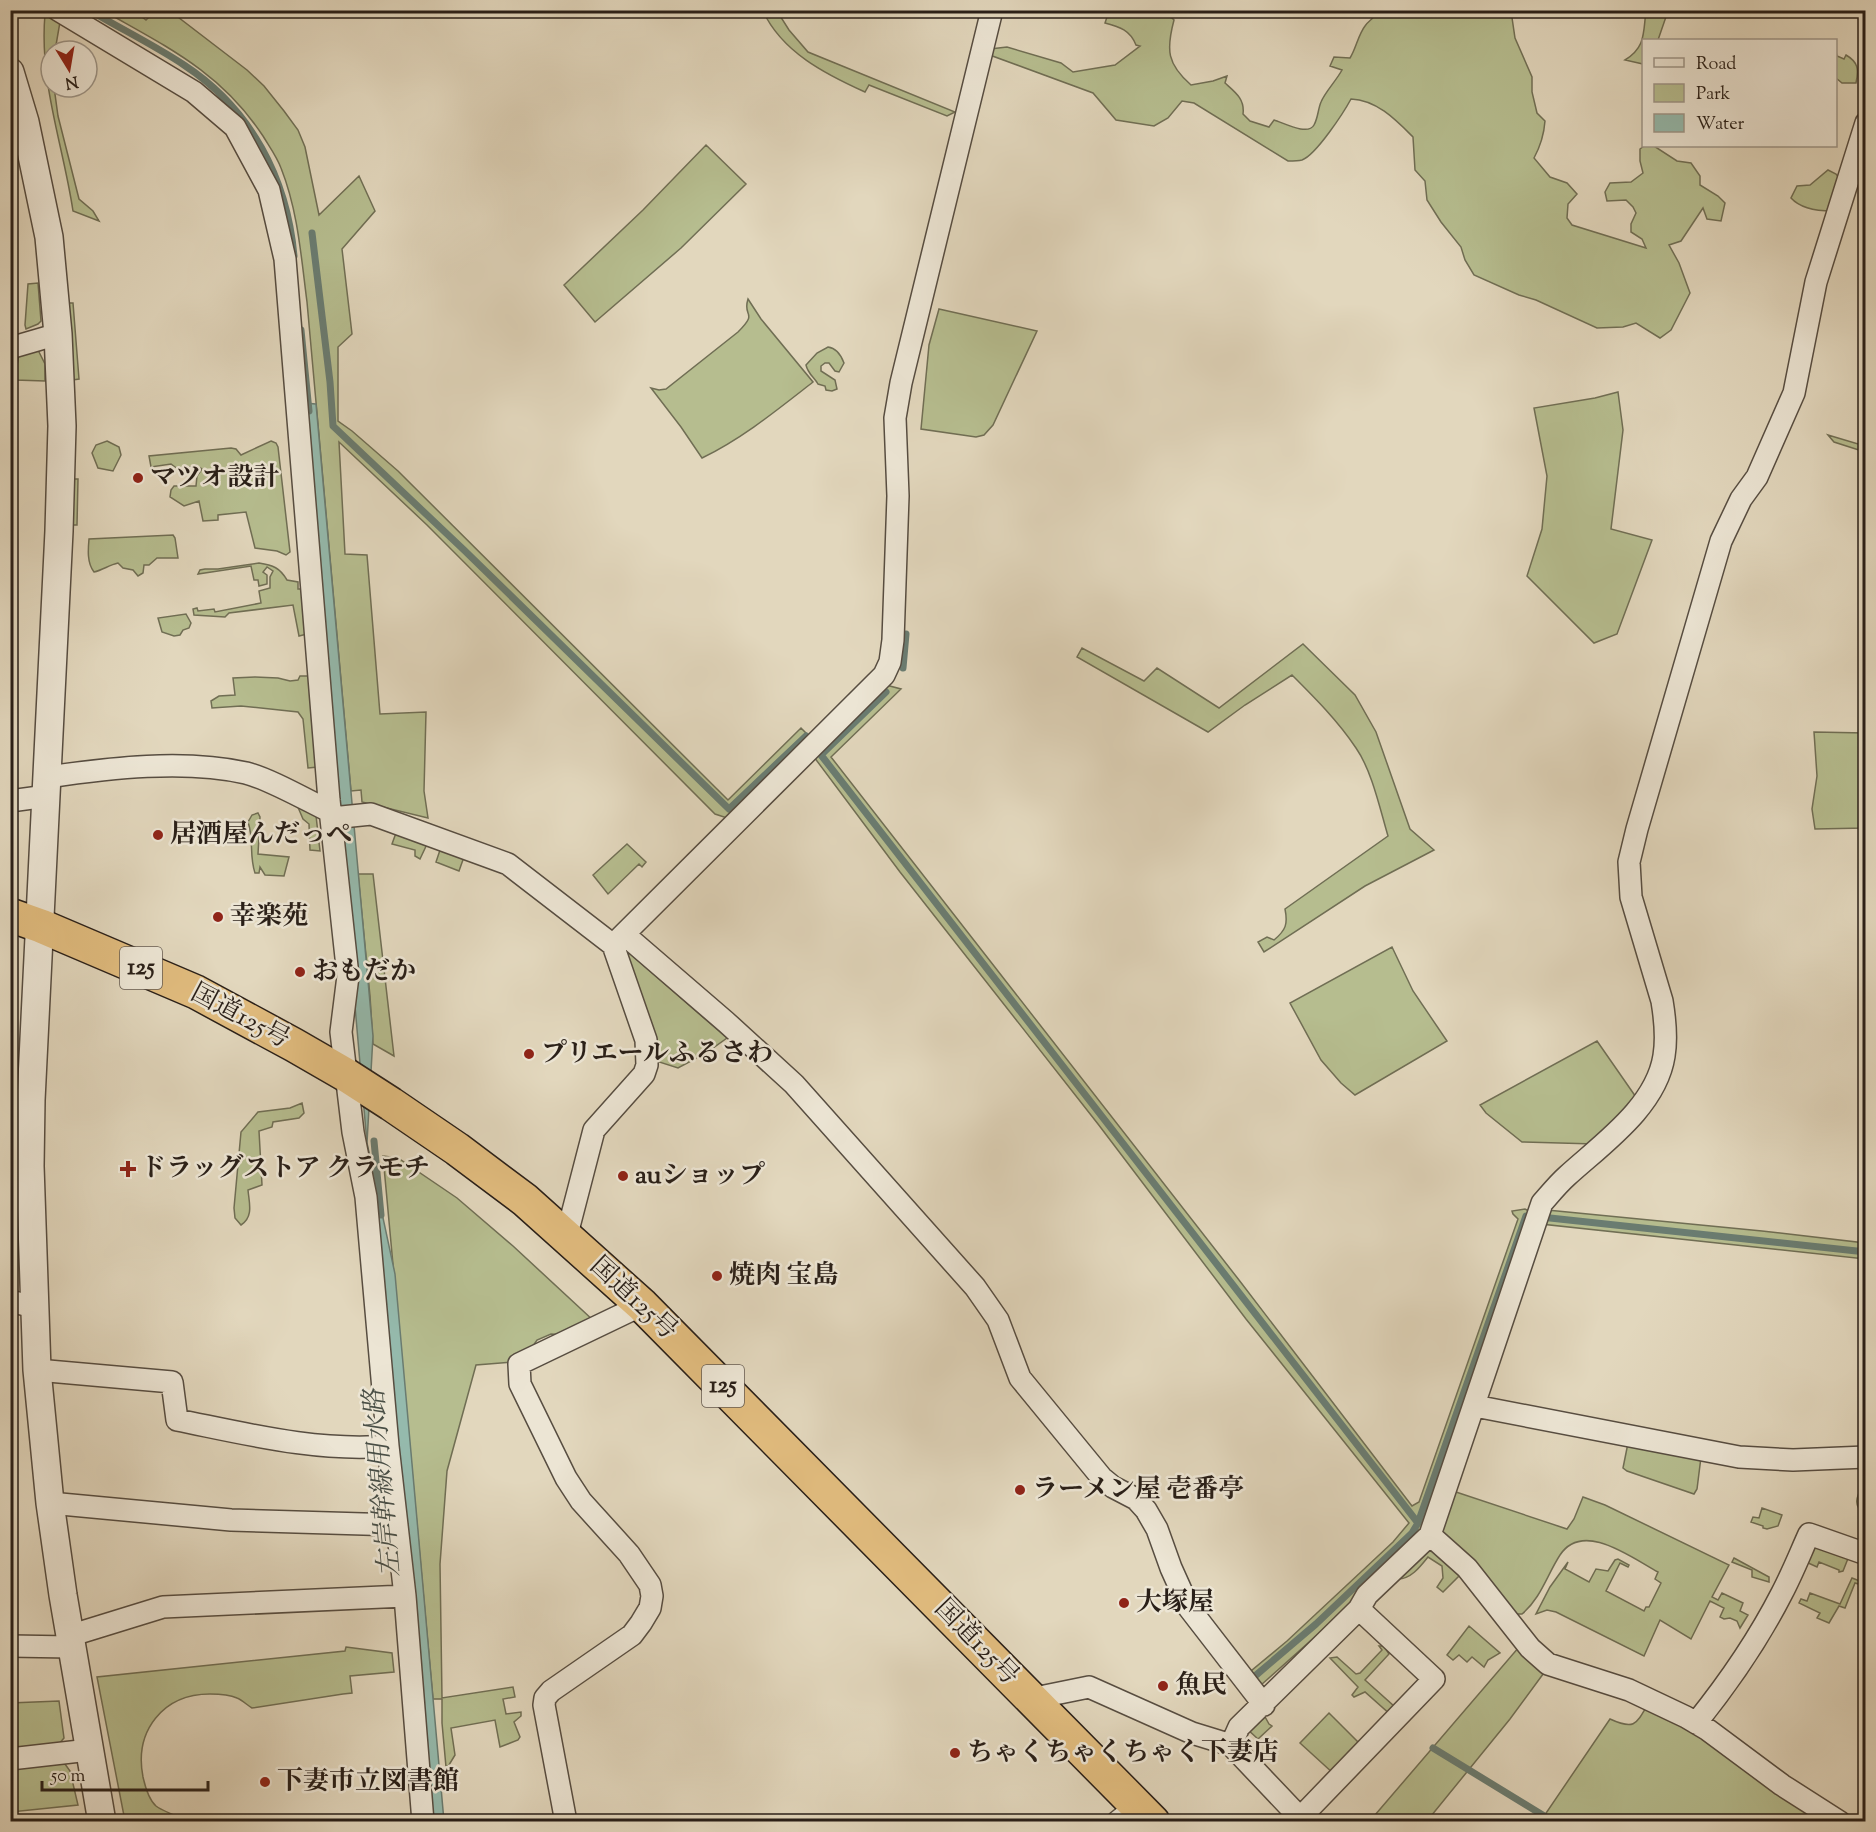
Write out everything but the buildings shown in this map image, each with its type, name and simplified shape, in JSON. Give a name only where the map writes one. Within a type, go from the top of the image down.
[{"type":"highway","name":"国道125号","points":[[26,920],[196,992],[346,1075],[474,1162],[525,1200],[642,1305],[1030,1699],[1136,1816]]},
{"type":"street","points":[[58,10],[194,92],[235,127],[269,190],[285,259],[331,815],[348,976],[341,1032],[353,1132],[366,1197],[388,1446],[405,1596],[423,1821]]},
{"type":"street","points":[[619,940],[884,675],[890,662],[893,640],[898,496],[895,418],[992,10]]},
{"type":"street","points":[[10,72],[18,126],[49,237],[58,334],[62,426],[47,787],[26,920],[31,1113],[22,1304],[37,1370],[50,1503],[70,1642],[102,1821]]},
{"type":"street","points":[[1231,1745],[1239,1727],[1264,1705],[1359,1609],[1367,1595],[1430,1535],[1542,1203],[1565,1178],[1631,1117],[1658,1074],[1664,1057],[1662,1001],[1630,897],[1629,862],[1721,541],[1742,499],[1757,477],[1794,393],[1816,282],[1866,123]]},
{"type":"street","points":[[10,348],[58,334]]},
{"type":"street","points":[[10,801],[102,770],[196,767],[249,774],[331,815],[371,814],[508,864],[619,940],[726,1022],[794,1084],[975,1287],[998,1320],[1020,1378],[1102,1478],[1113,1487],[1136,1499],[1146,1510],[1157,1529],[1189,1608],[1264,1705]]},
{"type":"street","points":[[567,1238],[594,1130],[644,1074],[647,1065],[646,1040],[619,940]]},
{"type":"street","points":[[566,1821],[544,1705],[545,1698],[551,1691],[632,1635],[650,1608],[652,1596],[650,1585],[629,1554],[581,1501],[566,1478],[520,1384],[519,1364],[642,1305]]},
{"type":"street","points":[[37,1370],[172,1382],[177,1420],[281,1441],[362,1448],[388,1446]]},
{"type":"street","points":[[1475,1406],[1739,1457],[1793,1460],[1866,1457]]},
{"type":"street","points":[[50,1503],[231,1520],[397,1525]]},
{"type":"street","points":[[1696,1723],[1728,1682],[1760,1632],[1784,1591],[1809,1534],[1866,1554]]},
{"type":"street","points":[[1430,1535],[1467,1568],[1530,1648],[1548,1664],[1629,1690],[1696,1723],[1782,1785],[1840,1821]]},
{"type":"street","points":[[10,1646],[70,1642],[163,1607],[405,1596]]},
{"type":"street","points":[[1030,1699],[1089,1687],[1192,1733],[1231,1745],[1302,1820],[1434,1679],[1359,1609]]},
{"type":"street","points":[[10,1759],[89,1750]]},
{"type":"green space","points":[[104,11],[134,11],[146,20],[155,11],[170,11],[247,70],[264,86],[298,130],[305,147],[319,215],[359,176],[375,211],[342,249],[352,334],[338,347],[338,421],[398,471],[728,800],[801,728],[811,738],[730,819],[715,814],[427,525],[339,442],[345,554],[367,555],[380,714],[426,712],[424,791],[428,818],[362,802],[361,790],[351,791],[307,302],[298,234],[287,184],[263,136],[229,95],[211,78],[171,49]]},
{"type":"green space","points":[[763,11],[777,11],[789,30],[808,52],[955,112],[947,116],[869,85],[865,92],[835,78],[793,50],[771,26]]},
{"type":"green space","points":[[1109,11],[1153,11],[1172,18],[1174,20],[1170,56],[1177,70],[1191,85],[1227,76],[1225,83],[1238,96],[1243,114],[1250,121],[1269,127],[1274,120],[1296,128],[1307,129],[1314,125],[1323,98],[1342,70],[1330,66],[1334,57],[1350,58],[1363,30],[1378,11],[1511,11],[1515,38],[1532,77],[1532,92],[1537,113],[1545,121],[1542,140],[1534,158],[1550,177],[1567,183],[1577,194],[1568,204],[1567,218],[1572,225],[1646,248],[1642,239],[1631,232],[1631,224],[1636,213],[1633,207],[1626,200],[1607,201],[1605,192],[1610,183],[1631,182],[1643,173],[1640,161],[1640,149],[1643,147],[1656,147],[1677,161],[1691,163],[1700,176],[1700,185],[1725,203],[1721,221],[1707,219],[1703,208],[1681,241],[1669,245],[1679,263],[1690,293],[1671,330],[1660,338],[1636,323],[1623,327],[1597,328],[1474,275],[1465,260],[1461,247],[1427,200],[1425,181],[1415,170],[1413,137],[1378,107],[1351,99],[1315,150],[1302,160],[1288,161],[1194,103],[1182,101],[1168,118],[1154,126],[1116,120],[1093,93],[987,54],[990,49],[1007,47],[1061,63],[1073,72],[1115,65],[1140,46],[1136,45],[1124,30],[1105,23]]},
{"type":"green space","points":[[1646,11],[1668,11],[1658,39],[1642,39]]},
{"type":"green space","points":[[45,14],[60,22],[57,39],[44,39]]},
{"type":"green space","points":[[1642,39],[1642,64],[1625,60],[1637,50]]},
{"type":"green space","points":[[1846,55],[1855,63],[1856,83],[1842,83],[1837,79],[1837,56],[1844,59]]},
{"type":"green space","points":[[51,99],[56,99],[79,199],[93,211],[99,221],[73,211]]},
{"type":"green space","points":[[706,145],[746,184],[681,248],[595,322],[564,285],[643,210]]},
{"type":"green space","points":[[1828,170],[1840,179],[1832,211],[1805,207],[1791,198],[1797,186],[1810,185]]},
{"type":"green space","points":[[38,283],[41,321],[26,329],[28,284]]},
{"type":"green space","points":[[748,299],[761,319],[813,382],[746,433],[702,458],[651,388],[666,389],[738,332],[748,321]]},
{"type":"green space","points":[[67,303],[73,303],[79,379],[73,380]]},
{"type":"green space","points":[[939,309],[1037,331],[993,425],[984,435],[976,437],[921,429],[929,345]]},
{"type":"green space","points":[[828,347],[838,352],[844,363],[839,372],[835,371],[829,363],[821,366],[821,371],[835,380],[837,389],[832,391],[818,384],[806,365],[817,353]]},
{"type":"green space","points":[[38,350],[45,364],[45,381],[15,380],[19,353]]},
{"type":"green space","points":[[1618,392],[1623,430],[1611,529],[1652,540],[1617,634],[1594,643],[1527,576],[1542,529],[1547,476],[1534,408]]},
{"type":"green space","points":[[1828,435],[1865,446],[1865,452],[1834,442]]},
{"type":"green space","points":[[107,441],[119,447],[121,455],[113,471],[98,468],[92,453],[96,445]]},
{"type":"green space","points":[[271,441],[278,447],[290,552],[286,555],[277,551],[255,548],[246,512],[218,515],[218,520],[203,521],[199,501],[184,506],[170,497],[174,486],[196,486],[197,476],[202,469],[196,465],[179,470],[171,464],[151,467],[149,456],[231,448],[236,449],[241,455]]},
{"type":"green space","points":[[73,479],[78,479],[77,525],[72,525]]},
{"type":"green space","points":[[173,535],[178,558],[157,558],[149,565],[144,565],[143,573],[138,576],[133,570],[123,568],[118,563],[94,572],[90,565],[89,539]]},
{"type":"green space","points":[[259,563],[276,568],[287,580],[298,582],[298,589],[303,589],[307,634],[299,636],[293,605],[229,613],[225,617],[194,615],[193,609],[197,608],[198,611],[214,609],[215,612],[261,603],[259,591],[270,588],[270,577],[273,571],[267,567],[263,572],[267,575],[267,584],[259,586],[258,580],[254,580],[251,566],[198,574],[200,570],[205,569]]},
{"type":"green space","points":[[186,614],[191,623],[189,628],[183,630],[180,635],[174,636],[162,632],[158,618]]},
{"type":"green space","points":[[1303,644],[1355,695],[1376,732],[1410,829],[1434,850],[1365,886],[1264,952],[1258,942],[1267,937],[1274,940],[1281,933],[1286,923],[1285,909],[1388,836],[1379,802],[1362,757],[1334,719],[1292,675],[1208,732],[1077,657],[1082,648],[1144,681],[1157,668],[1219,708]]},
{"type":"green space","points":[[300,676],[309,676],[318,767],[308,768],[303,719],[298,712],[241,706],[212,708],[211,701],[219,696],[235,695],[233,678],[278,678],[290,681],[298,680]]},
{"type":"green space","points":[[886,685],[901,689],[831,757],[1239,1280],[1412,1506],[1419,1502],[1518,1219],[1512,1211],[1525,1209],[1531,1212],[1427,1523],[1408,1548],[1352,1600],[1345,1610],[1261,1685],[1251,1671],[1287,1641],[1393,1542],[1409,1523],[1246,1319],[1098,1124],[900,872],[814,757]]},
{"type":"green space","points":[[1814,732],[1865,733],[1865,828],[1815,829],[1812,809],[1817,776]]},
{"type":"green space","points":[[297,805],[315,807],[320,851],[310,850],[309,824],[303,819]]},
{"type":"green space","points":[[258,813],[260,817],[258,854],[289,857],[284,876],[265,875],[260,867],[259,873],[255,873],[248,822],[252,815]]},
{"type":"green space","points":[[396,833],[428,842],[420,859],[415,856],[415,850],[392,844]]},
{"type":"green space","points":[[627,844],[646,862],[642,867],[639,864],[608,894],[593,875]]},
{"type":"green space","points":[[440,850],[465,854],[459,871],[436,862]]},
{"type":"green space","points":[[358,874],[373,874],[394,1056],[373,1044]]},
{"type":"green space","points":[[1392,947],[1413,991],[1447,1041],[1355,1095],[1321,1060],[1290,1003]]},
{"type":"green space","points":[[627,951],[727,1038],[706,1053],[678,1068],[656,1061],[623,958]]},
{"type":"green space","points":[[1597,1041],[1638,1100],[1595,1144],[1522,1142],[1486,1113],[1480,1105]]},
{"type":"green space","points":[[302,1103],[304,1113],[299,1118],[273,1122],[272,1127],[259,1131],[262,1185],[248,1190],[249,1214],[241,1225],[235,1218],[234,1208],[241,1132],[258,1112],[290,1108]]},
{"type":"green space","points":[[383,1156],[398,1158],[457,1198],[595,1322],[566,1335],[551,1334],[537,1340],[528,1353],[513,1362],[476,1365],[447,1471],[440,1564],[442,1698],[513,1687],[515,1697],[503,1699],[506,1714],[521,1712],[521,1716],[514,1722],[520,1737],[500,1747],[495,1720],[451,1728],[455,1755],[446,1767],[442,1699],[433,1699]]},
{"type":"green space","points":[[1547,1210],[1865,1243],[1865,1259],[1541,1224]]},
{"type":"green space","points":[[1628,1443],[1701,1457],[1697,1489],[1694,1494],[1623,1468]]},
{"type":"green space","points":[[1865,1480],[1865,1514],[1858,1507],[1857,1499]]},
{"type":"green space","points":[[1450,1490],[1567,1529],[1583,1497],[1605,1505],[1729,1565],[1712,1597],[1718,1600],[1722,1593],[1743,1603],[1740,1611],[1748,1615],[1740,1628],[1737,1621],[1720,1617],[1724,1608],[1710,1601],[1691,1639],[1660,1620],[1644,1656],[1556,1612],[1547,1610],[1536,1614],[1550,1587],[1568,1562],[1565,1569],[1589,1582],[1596,1569],[1608,1571],[1615,1560],[1618,1559],[1629,1565],[1628,1567],[1620,1563],[1606,1591],[1644,1611],[1646,1607],[1649,1607],[1661,1583],[1655,1579],[1658,1572],[1622,1551],[1594,1541],[1581,1541],[1570,1545],[1560,1555],[1529,1608],[1522,1614],[1515,1614],[1442,1539],[1440,1519]]},
{"type":"green space","points":[[1762,1508],[1782,1515],[1778,1526],[1767,1529],[1751,1522],[1753,1517],[1759,1518]]},
{"type":"green space","points":[[1821,1545],[1849,1556],[1843,1571],[1839,1572],[1819,1562],[1817,1567],[1806,1562],[1807,1550]]},
{"type":"green space","points":[[1426,1546],[1462,1573],[1443,1592],[1437,1587],[1443,1578],[1442,1566],[1428,1557],[1411,1575],[1398,1579]]},
{"type":"green space","points":[[1734,1558],[1769,1577],[1769,1582],[1752,1577],[1752,1570],[1732,1562]]},
{"type":"green space","points":[[1852,1578],[1865,1583],[1865,1586],[1855,1583],[1845,1608],[1839,1606],[1829,1623],[1817,1618],[1820,1613],[1799,1603],[1801,1599],[1807,1601],[1810,1593],[1840,1604]]},
{"type":"green space","points":[[1469,1626],[1500,1653],[1488,1660],[1484,1667],[1472,1657],[1467,1662],[1459,1655],[1453,1660],[1447,1655]]},
{"type":"green space","points":[[1379,1646],[1384,1646],[1389,1654],[1365,1680],[1395,1707],[1391,1715],[1365,1692],[1354,1697],[1352,1695],[1358,1687],[1330,1658],[1337,1657],[1356,1674],[1360,1673],[1382,1650]]},
{"type":"green space","points":[[346,1647],[392,1653],[394,1672],[350,1676],[352,1693],[252,1708],[234,1697],[210,1694],[178,1700],[166,1708],[148,1731],[141,1760],[143,1777],[151,1800],[160,1809],[176,1816],[177,1821],[125,1821],[97,1677],[345,1651]]},
{"type":"green space","points":[[1519,1647],[1546,1670],[1510,1719],[1427,1821],[1369,1822]]},
{"type":"green space","points":[[59,1701],[64,1738],[58,1745],[11,1753],[10,1703]]},
{"type":"green space","points":[[1648,1704],[1658,1708],[1829,1822],[1540,1822],[1610,1719],[1624,1724],[1634,1724]]},
{"type":"green space","points":[[1329,1713],[1362,1746],[1334,1774],[1300,1743]]},
{"type":"green space","points":[[1264,1715],[1272,1726],[1258,1739],[1246,1728]]},
{"type":"green space","points":[[65,1764],[70,1771],[78,1805],[11,1812],[11,1767]]},
{"type":"water","points":[[302,403],[316,404],[373,1036],[367,1143]]},
{"type":"water","points":[[367,1143],[395,1274],[444,1821],[430,1821]]},
{"type":"waterway","points":[[89,10],[184,65],[228,102],[262,148],[274,173],[290,227],[294,256]]},
{"type":"waterway","points":[[312,233],[333,426],[464,550],[729,809],[806,736]]},
{"type":"waterway","points":[[301,330],[309,411]]},
{"type":"waterway","points":[[903,668],[906,634]]},
{"type":"waterway","points":[[886,692],[821,755],[1418,1523],[1526,1216]]},
{"type":"waterway","name":"左岸幹線用水路","points":[[374,1141],[381,1215]]},
{"type":"waterway","points":[[1550,1218],[1866,1252]]},
{"type":"waterway","points":[[1255,1676],[1316,1624],[1412,1533],[1418,1523]]},
{"type":"waterway","points":[[1433,1748],[1554,1822]]},
{"type":"place","name":"マツオ設計","points":[[138,478]]},
{"type":"place","name":"居酒屋んだっぺ","points":[[158,835]]},
{"type":"place","name":"幸楽苑","points":[[218,917]]},
{"type":"place","name":"おもだか","points":[[300,972]]},
{"type":"place","name":"プリエールふるさわ","points":[[529,1054]]},
{"type":"place","name":"ドラッグストア クラモチ","points":[[128,1169]]},
{"type":"place","name":"auショップ","points":[[623,1176]]},
{"type":"place","name":"焼肉 宝島","points":[[717,1276]]},
{"type":"place","name":"ラーメン屋 壱番亭","points":[[1020,1490]]},
{"type":"place","name":"大塚屋","points":[[1124,1603]]},
{"type":"place","name":"魚民","points":[[1163,1686]]},
{"type":"place","name":"ちゃくちゃくちゃく下妻店","points":[[955,1753]]},
{"type":"place","name":"下妻市立図書館","points":[[265,1782]]}]
